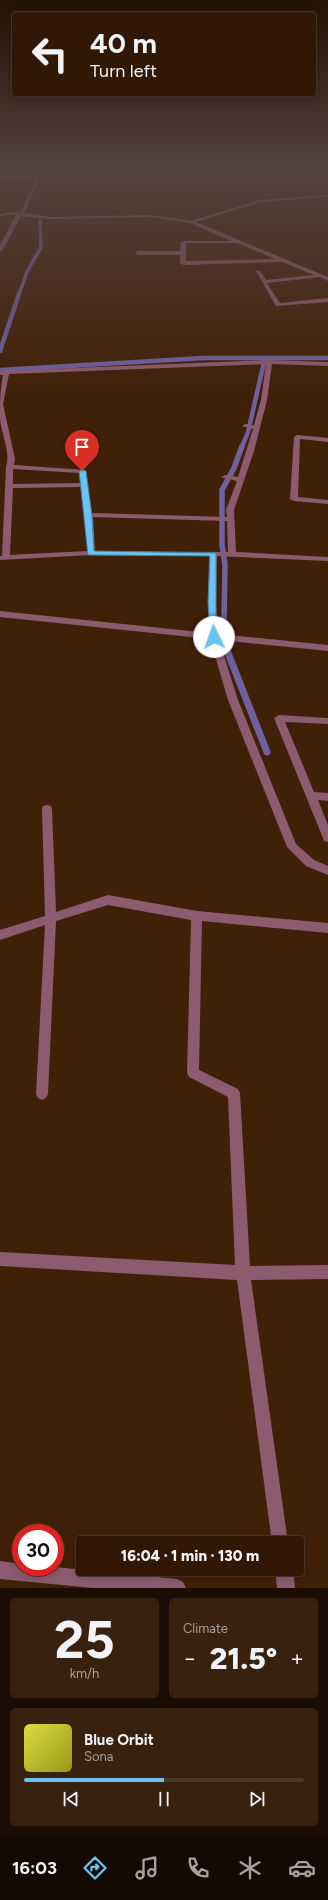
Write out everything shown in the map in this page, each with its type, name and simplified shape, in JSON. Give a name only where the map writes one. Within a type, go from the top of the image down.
[{"type":"street","points":[[183,242],[183,263],[282,260]]},
{"type":"street","points":[[240,242],[328,279]]},
{"type":"street","points":[[138,253],[183,253]]},
{"type":"street","points":[[258,272],[278,305],[328,300]]},
{"type":"street","points":[[264,282],[319,276]]},
{"type":"street","points":[[232,554],[230,510],[257,427],[264,400],[269,362]]},
{"type":"street","points":[[328,364],[269,362],[3,373],[0,404],[12,459],[10,467],[3,558],[91,553],[232,554],[328,559]]},
{"type":"street","points":[[245,426],[257,427]]},
{"type":"street","points":[[328,440],[297,437],[294,499],[328,502]]},
{"type":"street","points":[[10,467],[82,471],[89,516],[91,553]]},
{"type":"street","points":[[225,477],[240,480]]},
{"type":"street","points":[[9,486],[84,485]]},
{"type":"street","points":[[89,516],[230,519]]},
{"type":"street","points":[[213,554],[212,602],[214,637],[233,700],[292,847],[310,863],[328,871]]},
{"type":"street","points":[[0,614],[328,648]]},
{"type":"street","points":[[328,721],[279,718],[328,838]]},
{"type":"street","points":[[310,796],[328,796]]},
{"type":"street","points":[[42,1094],[51,918],[47,809]]},
{"type":"street","points":[[0,935],[108,900],[197,916],[328,928]]},
{"type":"street","points":[[197,916],[193,1073],[234,1093],[243,1272],[279,1536]]},
{"type":"street","points":[[0,1259],[243,1272],[328,1272]]},
{"type":"street","points":[[0,1570],[177,1588]]},
{"type":"street","points":[[285,1576],[286,1588]]},
{"type":"waterway","points":[[20,292],[27,272],[41,247],[41,242]]},
{"type":"waterway","points":[[0,351],[20,291]]},
{"type":"waterway","points":[[0,370],[203,358],[265,358]]},
{"type":"waterway","points":[[242,447],[248,432],[265,358]]},
{"type":"waterway","points":[[265,358],[328,358]]},
{"type":"waterway","points":[[227,643],[224,620],[225,565],[222,545],[222,490],[234,468],[242,446]]},
{"type":"waterway","points":[[227,642],[228,653],[267,752]]},
{"type":"route","points":[[82,471],[89,516],[91,553],[213,554],[212,602],[214,637]]}]
